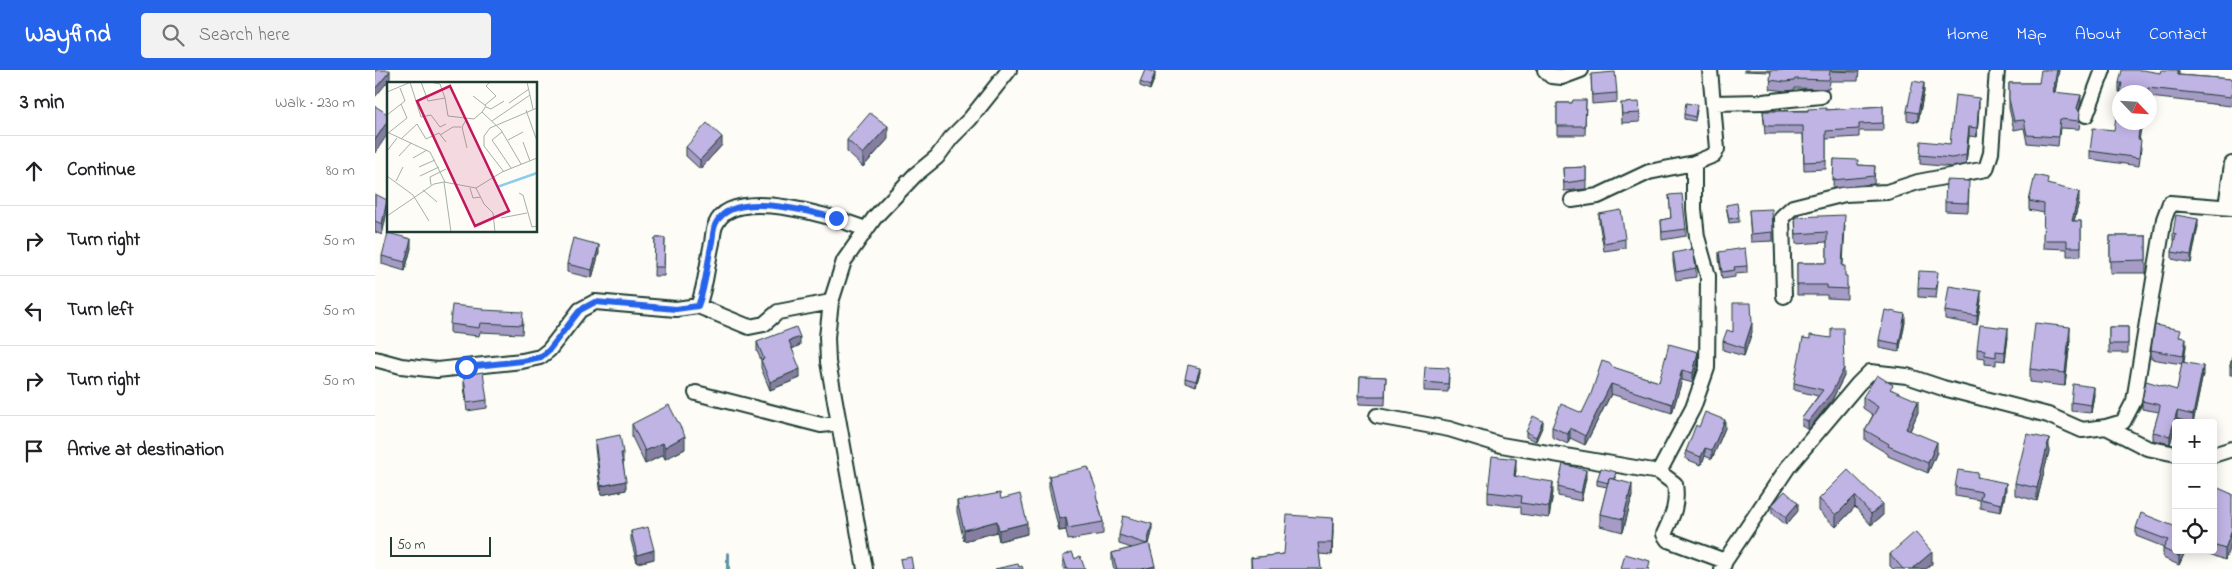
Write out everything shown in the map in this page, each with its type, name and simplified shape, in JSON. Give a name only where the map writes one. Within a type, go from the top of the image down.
[{"type":"street","points":[[865,569],[828,362],[827,337],[831,302],[844,261],[866,230],[915,175],[937,157],[1009,70]]},
{"type":"street","points":[[1545,70],[1551,76],[1562,77],[1581,70]]},
{"type":"street","points":[[1572,200],[1599,196],[1649,172],[1694,163],[1714,155],[1717,149],[1710,70]]},
{"type":"street","points":[[1784,296],[1782,217],[1793,207],[1845,194],[1887,192],[1918,182],[1986,169],[1991,153],[1997,70]]},
{"type":"street","points":[[2086,115],[2103,70]]},
{"type":"street","points":[[1713,103],[1763,102],[1821,96]]},
{"type":"street","points":[[1659,472],[1693,408],[1707,368],[1708,276],[1697,237],[1694,210],[1694,163]]},
{"type":"street","points":[[1377,416],[1449,429],[1501,445],[1659,472],[1675,484],[1677,499],[1673,516],[1664,534],[1668,540],[1724,565],[1788,467],[1870,372],[1907,376],[1943,388],[2048,415],[2082,430],[2106,427],[2123,422],[2134,401],[2163,219],[2170,203],[2229,207],[2232,164]]},
{"type":"street","points":[[698,306],[716,223],[727,210],[744,206],[766,205],[836,218],[866,230]]},
{"type":"street","points":[[375,359],[401,366],[437,370],[522,361],[541,357],[549,350],[580,310],[595,302],[676,309],[698,306],[749,327],[764,324],[777,312],[831,302]]},
{"type":"street","points":[[696,393],[821,425],[839,422]]},
{"type":"street","points":[[2106,427],[2147,448],[2172,453]]},
{"type":"street","points":[[2217,454],[2232,449]]},
{"type":"building","points":[[375,70],[390,71],[375,89]]},
{"type":"building","points":[[1145,70],[1155,73],[1150,86],[1140,82]]},
{"type":"building","points":[[1771,70],[1859,70],[1858,72],[1830,71],[1829,80],[1795,79],[1794,81],[1785,82],[1770,80]]},
{"type":"building","points":[[2041,70],[2057,70],[2053,92],[2081,95],[2077,108],[2080,113],[2079,121],[2060,119],[2058,137],[2027,135],[2024,120],[2014,121],[2009,99],[2009,83],[2039,83]]},
{"type":"building","points":[[2122,70],[2143,70],[2160,73],[2161,70],[2178,70],[2178,75],[2232,79],[2231,97],[2157,89],[2157,85],[2122,85],[2122,83],[2119,83]]},
{"type":"building","points":[[1615,72],[1617,93],[1592,95],[1591,74]]},
{"type":"building","points":[[1913,81],[1924,83],[1918,113],[1907,111]]},
{"type":"building","points":[[1955,95],[1979,98],[1977,128],[1969,127],[1966,155],[1952,158],[1920,155],[1921,141],[1950,144]]},
{"type":"building","points":[[1573,100],[1586,100],[1585,126],[1557,126],[1557,103],[1572,103]]},
{"type":"building","points":[[1639,102],[1640,113],[1622,114],[1621,103]]},
{"type":"building","points":[[1686,103],[1697,105],[1695,117],[1684,114]]},
{"type":"building","points":[[375,106],[387,114],[387,122],[375,140]]},
{"type":"building","points":[[1883,106],[1883,123],[1859,124],[1859,129],[1826,131],[1826,161],[1804,162],[1803,126],[1765,126],[1763,111],[1808,111],[1808,109],[1826,108],[1826,110]]},
{"type":"building","points":[[870,113],[888,126],[863,154],[847,140]]},
{"type":"building","points":[[707,123],[722,137],[700,160],[686,147]]},
{"type":"building","points":[[2093,128],[2139,130],[2138,139],[2141,140],[2139,158],[2090,151]]},
{"type":"building","points":[[1834,159],[1858,160],[1858,165],[1875,166],[1874,176],[1833,180]]},
{"type":"building","points":[[1586,167],[1586,180],[1564,183],[1563,168]]},
{"type":"building","points":[[2035,175],[2048,178],[2047,184],[2079,192],[2072,221],[2081,221],[2081,247],[2067,247],[2067,240],[2043,240],[2044,204],[2029,201]]},
{"type":"building","points":[[1946,180],[1969,181],[1968,203],[1945,202]]},
{"type":"building","points":[[375,194],[387,200],[382,224],[375,221]]},
{"type":"building","points":[[1682,194],[1686,229],[1662,232],[1661,220],[1671,218],[1669,195]]},
{"type":"building","points":[[1737,203],[1739,217],[1729,219],[1726,205]]},
{"type":"building","points":[[1772,209],[1773,232],[1751,234],[1749,210]]},
{"type":"building","points":[[1621,210],[1625,239],[1604,243],[1599,214]]},
{"type":"building","points":[[1845,215],[1842,266],[1845,266],[1847,289],[1827,288],[1827,285],[1797,285],[1797,263],[1827,263],[1827,232],[1796,234],[1795,217]]},
{"type":"building","points":[[2176,215],[2198,219],[2191,255],[2172,252],[2176,234],[2173,233]]},
{"type":"building","points":[[388,233],[411,239],[405,262],[382,256]]},
{"type":"building","points":[[2110,236],[2146,236],[2146,260],[2110,261]]},
{"type":"building","points":[[573,238],[599,245],[592,270],[567,264]]},
{"type":"building","points":[[655,238],[665,238],[664,267],[654,267]]},
{"type":"building","points":[[1745,248],[1747,266],[1734,267],[1735,270],[1722,272],[1719,252]]},
{"type":"building","points":[[1693,249],[1696,268],[1676,272],[1673,253]]},
{"type":"building","points":[[1919,271],[1938,272],[1936,289],[1918,288]]},
{"type":"building","points":[[1949,286],[1981,291],[1977,316],[1945,311]]},
{"type":"building","points":[[1733,303],[1751,303],[1752,323],[1744,348],[1723,341],[1727,330],[1733,332]]},
{"type":"building","points":[[452,305],[482,308],[482,310],[523,312],[522,325],[480,323],[479,328],[450,324]]},
{"type":"building","points":[[1885,310],[1905,314],[1899,344],[1879,340]]},
{"type":"building","points":[[2035,323],[2070,327],[2065,373],[2030,369]]},
{"type":"building","points":[[1980,325],[2008,328],[2005,352],[1996,351],[1996,357],[1985,355],[1985,350],[1977,349]]},
{"type":"building","points":[[2155,325],[2181,330],[2179,337],[2186,338],[2183,356],[2151,350]]},
{"type":"building","points":[[796,327],[800,337],[789,341],[800,369],[770,382],[761,360],[764,359],[757,342]]},
{"type":"building","points":[[2109,327],[2128,327],[2128,344],[2109,344]]},
{"type":"building","points":[[1831,328],[1843,328],[1844,368],[1832,392],[1808,422],[1802,418],[1823,390],[1794,383],[1803,338],[1810,339],[1810,335],[1831,338]]},
{"type":"building","points":[[1669,344],[1698,352],[1693,373],[1682,370],[1672,404],[1611,384],[1585,436],[1570,428],[1568,434],[1552,427],[1561,404],[1582,413],[1591,394],[1602,361],[1616,368],[1659,382]]},
{"type":"building","points":[[2182,362],[2203,366],[2193,415],[2177,411],[2175,419],[2172,419],[2170,436],[2153,432],[2160,405],[2142,401],[2146,381],[2177,390]]},
{"type":"building","points":[[1188,365],[1200,368],[1196,381],[1185,378]]},
{"type":"building","points":[[1425,367],[1449,368],[1448,384],[1424,382]]},
{"type":"building","points":[[483,372],[487,400],[467,403],[464,377]]},
{"type":"building","points":[[1877,375],[1893,385],[1890,389],[1918,401],[1906,429],[1937,442],[1928,463],[1888,446],[1889,444],[1865,430],[1878,407],[1863,397]]},
{"type":"building","points":[[1360,376],[1386,377],[1385,396],[1359,396]]},
{"type":"building","points":[[2073,384],[2094,387],[2091,405],[2071,402]]},
{"type":"building","points":[[669,405],[685,436],[665,447],[663,443],[645,451],[632,424]]},
{"type":"building","points":[[1705,412],[1725,420],[1712,450],[1705,448],[1701,457],[1686,451],[1696,425],[1699,427]]},
{"type":"building","points":[[1533,416],[1543,421],[1536,437],[1526,432]]},
{"type":"building","points":[[2027,434],[2049,439],[2037,488],[2015,483]]},
{"type":"building","points":[[620,435],[626,481],[601,486],[595,440]]},
{"type":"building","points":[[1492,456],[1516,459],[1514,476],[1553,482],[1549,507],[1521,503],[1522,496],[1488,492]]},
{"type":"building","points":[[1563,464],[1586,470],[1581,493],[1558,487]]},
{"type":"building","points":[[1088,467],[1098,494],[1096,495],[1103,522],[1068,528],[1066,517],[1059,519],[1049,476]]},
{"type":"building","points":[[1601,468],[1616,472],[1614,479],[1609,478],[1608,483],[1597,480]]},
{"type":"building","points":[[1848,470],[1883,504],[1871,514],[1855,496],[1836,515],[1819,499]]},
{"type":"building","points":[[1958,470],[1978,473],[1977,477],[2006,483],[2001,504],[1980,499],[1982,492],[1955,487]]},
{"type":"building","points":[[1609,478],[1632,484],[1623,519],[1600,514]]},
{"type":"building","points":[[2217,487],[2232,494],[2232,530],[2225,549],[2217,546]]},
{"type":"building","points":[[1785,491],[1798,503],[1786,517],[1772,505]]},
{"type":"building","points":[[1000,493],[1001,499],[1020,494],[1027,523],[999,530],[997,521],[964,530],[957,501]]},
{"type":"building","points":[[2141,513],[2172,525],[2172,553],[2163,549],[2168,540],[2136,528]]},
{"type":"building","points":[[1287,515],[1333,518],[1332,543],[1318,543],[1321,569],[1252,569],[1251,558],[1284,554]]},
{"type":"building","points":[[1123,516],[1152,524],[1147,544],[1119,535]]},
{"type":"building","points":[[648,527],[654,550],[637,555],[631,531]]},
{"type":"building","points":[[1915,532],[1932,552],[1912,569],[1903,569],[1890,554]]},
{"type":"building","points":[[1149,543],[1155,566],[1142,569],[1117,569],[1112,553]]},
{"type":"building","points":[[1072,552],[1075,559],[1080,556],[1085,569],[1067,569],[1063,556]]},
{"type":"building","points":[[1625,554],[1650,561],[1648,569],[1621,569]]},
{"type":"building","points":[[911,557],[913,569],[902,569],[900,559]]},
{"type":"building","points":[[1018,564],[1023,569],[995,569]]},
{"type":"waterway","points":[[728,554],[728,569]]},
{"type":"route","points":[[466,367],[541,357],[549,350],[580,310],[595,302],[676,309],[698,306],[716,223],[727,210],[744,206],[766,205],[836,218]]}]
